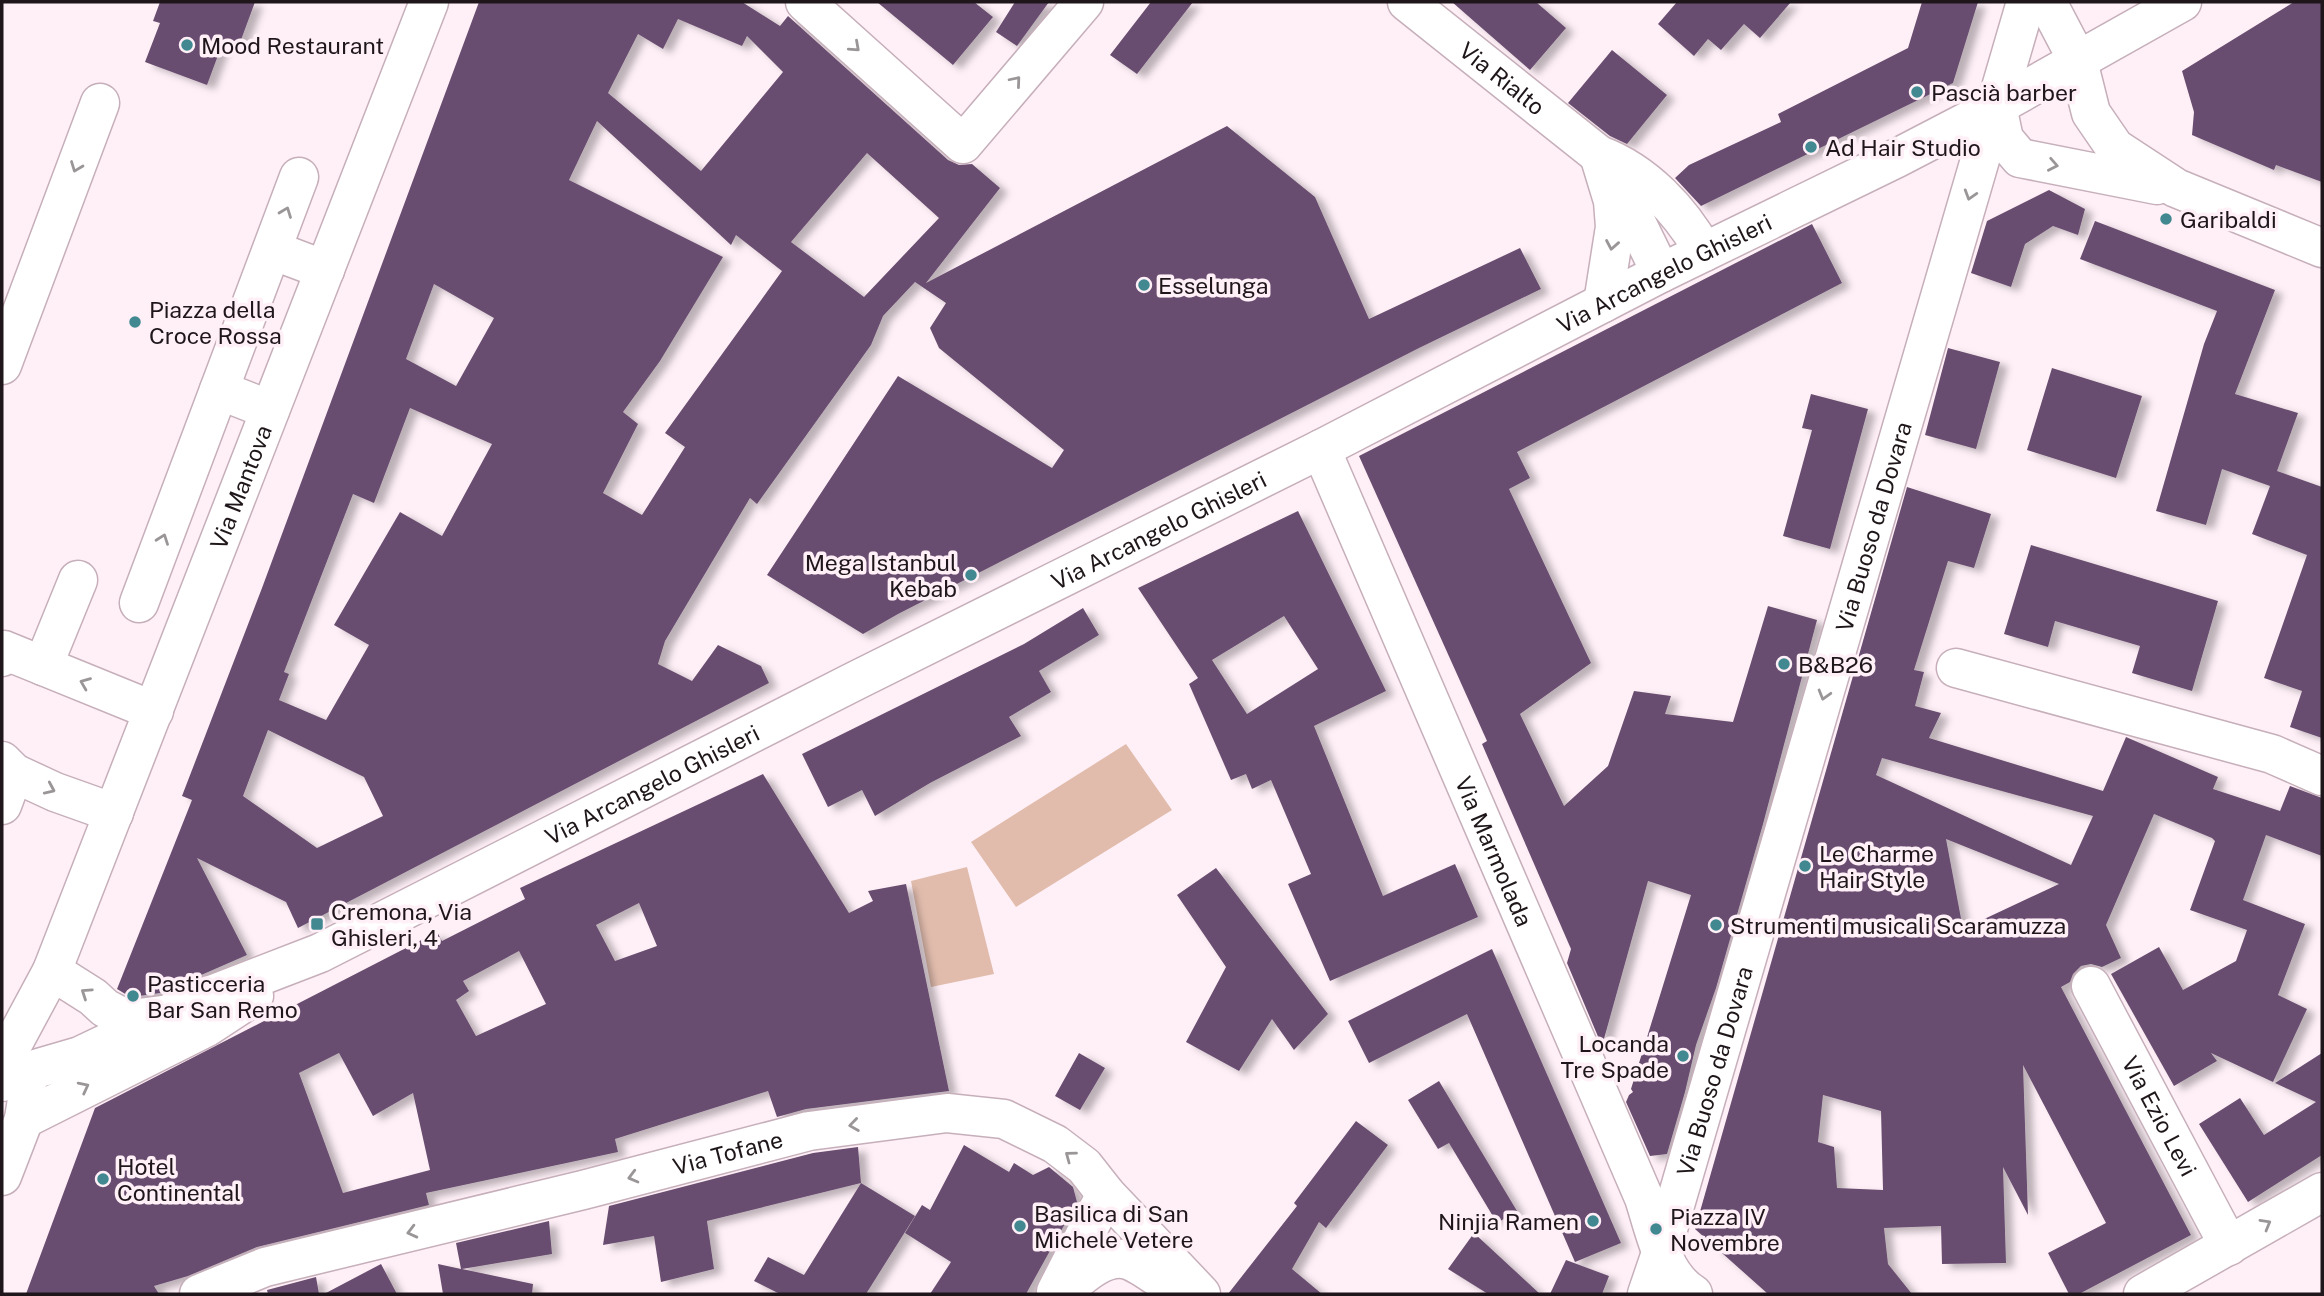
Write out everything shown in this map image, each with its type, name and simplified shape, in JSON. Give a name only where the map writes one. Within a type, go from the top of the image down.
[{"type":"street","name":"Via Mantova","points":[[2,1176],[24,1119],[12,1072],[32,1007],[52,971],[429,2]]},
{"type":"street","points":[[805,2],[963,144],[1084,2]]},
{"type":"street","name":"Via Rialto","points":[[1407,2],[1600,155],[1620,163],[1668,202],[1689,225],[1704,252]]},
{"type":"street","name":"Via Buoso da Dovara","points":[[1661,1253],[2026,2]]},
{"type":"street","points":[[2047,2],[2078,61],[2091,113],[2115,148],[2176,188],[2322,248]]},
{"type":"street","name":"Via Arcangelo Ghisleri","points":[[12,1072],[80,1056],[168,1014],[320,953],[843,687],[1321,449],[1661,273],[1897,158],[1997,106],[2182,2]]},
{"type":"street","points":[[2,365],[100,103]]},
{"type":"street","points":[[1997,106],[2004,139],[2020,158],[2176,188]]},
{"type":"street","points":[[1600,155],[1614,201],[1615,228],[1604,303]]},
{"type":"street","name":"Via Rialto","points":[[1600,155],[1623,194],[1661,273]]},
{"type":"street","points":[[139,603],[299,177]]},
{"type":"street","points":[[272,250],[325,270]]},
{"type":"street","points":[[219,390],[270,410]]},
{"type":"street","name":"Via Marmolada","points":[[1321,449],[1644,1198],[1661,1253]]},
{"type":"street","points":[[43,666],[78,580]]},
{"type":"street","points":[[2,657],[4,650],[154,711]]},
{"type":"street","points":[[1956,668],[2272,754],[2322,776]]},
{"type":"street","points":[[6,779],[55,792],[114,813]]},
{"type":"street","name":"Via Arcangelo Ghisleri","points":[[24,1119],[207,1027],[320,953]]},
{"type":"street","name":"Via Mantova","points":[[12,1072],[47,1015],[52,971]]},
{"type":"street","name":"Via Arcangelo Ghisleri","points":[[52,971],[120,1016],[139,1018],[168,1014]]},
{"type":"street","name":"Via Ezio Levi","points":[[2091,986],[2229,1246]]},
{"type":"street","name":"Via Tofane","points":[[199,1294],[265,1267],[583,1190],[808,1131],[947,1113],[1004,1119],[1055,1144],[1084,1166],[1106,1195],[1201,1294]]},
{"type":"street","points":[[2143,1294],[2322,1192]]},
{"type":"street","points":[[1055,1294],[1106,1195]]},
{"type":"street","points":[[1647,1294],[1661,1253]]},
{"type":"street","points":[[1661,1253],[1680,1286],[1693,1294]]},
{"type":"street","points":[[1062,1294],[1078,1278],[1108,1261],[1127,1259],[1183,1294]]},
{"type":"shaded area","points":[[1126,744],[1172,810],[1016,907],[971,842]]},
{"type":"shaded area","points":[[967,867],[994,974],[931,987],[911,881]]},
{"type":"building","name":"Mood Restaurant","points":[[160,2],[255,2],[238,48],[223,42],[207,85],[145,62],[160,23],[153,21]]},
{"type":"building","points":[[479,2],[742,2],[780,26],[788,16],[948,160],[959,165],[972,164],[1000,188],[926,283],[1227,126],[1315,197],[1369,319],[1520,248],[1541,289],[1419,348],[863,634],[767,575],[898,376],[1052,468],[1064,450],[939,348],[930,328],[946,303],[915,282],[883,316],[871,345],[757,504],[750,498],[665,641],[658,664],[692,681],[718,645],[761,666],[769,683],[298,928],[286,902],[197,858],[247,955],[160,993],[127,995],[117,989],[192,800],[182,796]],"holes":[[[678,19],[742,46],[747,36],[783,72],[701,171],[608,93],[638,34],[663,49]],[[597,121],[731,245],[736,235],[782,271],[665,433],[685,447],[642,515],[603,493],[638,424],[623,412],[660,361],[723,257],[569,180]],[[867,153],[939,218],[864,297],[791,242]],[[434,284],[494,318],[456,386],[406,359]],[[410,408],[492,444],[442,536],[400,512],[334,625],[369,645],[326,720],[279,700],[289,674],[284,672],[353,494],[374,503]],[[268,730],[364,777],[383,816],[317,848],[243,796]]]},
{"type":"building","points":[[877,2],[974,2],[993,17],[953,65]]},
{"type":"building","points":[[1015,2],[1049,2],[1017,46],[996,32]]},
{"type":"building","points":[[1151,2],[1193,2],[1137,74],[1110,55]]},
{"type":"building","points":[[1452,2],[1536,2],[1566,28],[1530,70]]},
{"type":"building","points":[[1677,2],[1791,2],[1760,38],[1744,24],[1721,50],[1708,39],[1694,56],[1658,24]]},
{"type":"building","points":[[1922,2],[1978,2],[1953,83],[1701,206],[1675,178],[1689,165],[1781,122],[1778,114],[1908,48]]},
{"type":"building","points":[[2294,2],[2322,2],[2322,182],[2276,165],[2274,170],[2192,135],[2194,112],[2182,71]]},
{"type":"building","points":[[1612,50],[1667,95],[1627,144],[1610,136],[1568,103]]},
{"type":"building","points":[[2049,190],[2085,209],[2078,235],[2053,226],[2025,244],[2011,287],[1971,273],[1987,221]]},
{"type":"building","points":[[2095,221],[2275,290],[2235,394],[2298,413],[2277,471],[2322,487],[2322,738],[2290,727],[2302,691],[2264,678],[2307,555],[2252,534],[2270,486],[2222,469],[2206,525],[2156,511],[2204,344],[2217,311],[2080,259]]},
{"type":"building","points":[[1812,224],[1842,283],[1517,452],[1530,478],[1509,489],[1591,663],[1520,714],[1564,806],[1608,766],[1634,691],[1671,696],[1665,714],[1733,722],[1768,606],[1817,620],[1763,824],[1716,988],[1696,1045],[1667,1154],[1650,1156],[1626,1102],[1633,1092],[1631,1089],[1691,895],[1648,881],[1602,1046],[1567,963],[1571,949],[1482,744],[1487,741],[1359,456]]},
{"type":"building","points":[[1948,348],[2000,362],[1976,449],[1925,435]]},
{"type":"building","points":[[2052,368],[2142,396],[2116,478],[2027,450]]},
{"type":"building","points":[[1811,394],[1868,409],[1830,549],[1783,536],[1812,430],[1802,428]]},
{"type":"building","points":[[1907,487],[1991,514],[1974,568],[1948,561],[1914,670],[1924,672],[1915,706],[1941,713],[1929,738],[2103,791],[2126,737],[2218,777],[2213,789],[2280,811],[2290,786],[2322,798],[2322,856],[2266,835],[2243,900],[2305,924],[2278,995],[2307,1009],[2273,1082],[2211,1053],[2217,1061],[2174,1086],[2111,974],[2159,947],[2183,990],[2236,961],[2247,930],[2190,910],[2215,841],[2154,814],[2106,925],[2121,958],[2102,967],[2091,964],[2081,966],[2070,982],[2061,987],[2191,1235],[2079,1294],[2069,1294],[2048,1253],[2106,1223],[2023,1065],[2028,1215],[2003,1167],[2006,1263],[1942,1264],[1941,1226],[1884,1228],[1888,1264],[1912,1294],[1768,1294],[1695,1229]],"holes":[[[1882,758],[2093,816],[2071,865],[1876,775]],[[1946,839],[2059,884],[1963,929]],[[1823,1095],[1881,1111],[1883,1190],[1837,1188],[1834,1147],[1818,1142]]]},
{"type":"building","points":[[1298,511],[1386,691],[1314,726],[1383,896],[1455,864],[1478,917],[1330,981],[1288,884],[1311,874],[1271,780],[1252,789],[1246,774],[1231,780],[1189,684],[1198,678],[1138,588]],"holes":[[[1284,616],[1318,669],[1247,714],[1212,660]]]},
{"type":"building","points":[[2031,545],[2218,601],[2192,691],[2132,673],[2140,646],[2055,621],[2048,647],[2004,634]]},
{"type":"building","points":[[1083,608],[1099,635],[1039,671],[1051,692],[1009,717],[1021,736],[930,783],[875,816],[862,790],[828,807],[802,754],[1024,644]]},
{"type":"building","points":[[763,774],[849,913],[873,901],[868,891],[906,884],[949,1091],[806,1109],[777,1117],[768,1091],[615,1139],[618,1152],[426,1193],[429,1205],[257,1247],[188,1276],[154,1286],[159,1294],[26,1294],[95,1108],[437,932],[442,941],[525,899],[520,888]],"holes":[[[639,903],[657,946],[615,961],[596,925]],[[519,951],[546,1004],[476,1036],[456,1000],[469,991],[463,981]],[[339,1053],[373,1116],[413,1093],[430,1170],[343,1193],[299,1073]]]},
{"type":"building","points":[[1216,868],[1328,1014],[1294,1050],[1272,1019],[1239,1071],[1186,1042],[1226,967],[1177,895]]},
{"type":"building","points":[[1492,949],[1621,1243],[1575,1262],[1467,1014],[1369,1063],[1348,1021]]},
{"type":"building","points":[[1079,1053],[1105,1068],[1080,1110],[1055,1096]]},
{"type":"building","points":[[2322,1053],[2322,1155],[2248,1202],[2199,1124],[2240,1098],[2264,1135],[2316,1102],[2275,1083]]},
{"type":"building","points":[[1439,1081],[1517,1211],[1497,1223],[1449,1143],[1438,1149],[1408,1100]]},
{"type":"building","points":[[1356,1121],[1388,1145],[1326,1228],[1319,1222],[1292,1269],[1322,1294],[1228,1294],[1297,1206],[1294,1203]]},
{"type":"building","name":"Basilica di San Michele Vetere","points":[[964,1145],[1009,1172],[1014,1163],[1033,1175],[1049,1167],[1073,1187],[1077,1202],[1026,1294],[930,1294],[951,1262],[905,1233],[922,1205],[930,1210]]},
{"type":"building","points":[[858,1147],[861,1183],[707,1221],[714,1269],[661,1282],[654,1236],[603,1245],[609,1206],[813,1153]]},
{"type":"building","points":[[861,1183],[915,1216],[866,1294],[780,1294],[754,1281],[768,1257],[804,1275]]},
{"type":"building","points":[[549,1221],[552,1254],[462,1269],[533,1284],[532,1294],[443,1294],[438,1264],[461,1269],[456,1243]]},
{"type":"building","points":[[1474,1233],[1540,1294],[1488,1294],[1448,1269]]},
{"type":"building","points":[[1566,1260],[1609,1276],[1602,1294],[1550,1294]]},
{"type":"building","points":[[381,1264],[397,1294],[324,1294]]},
{"type":"building","points":[[316,1277],[319,1294],[268,1294],[267,1290]]},
{"type":"place","name":"Mood Restaurant","points":[[187,45]]},
{"type":"place","name":"Pascià barber","points":[[1917,92]]},
{"type":"place","name":"Ad Hair Studio","points":[[1811,147]]},
{"type":"place","name":"Garibaldi","points":[[2166,219]]},
{"type":"place","name":"Esselunga","points":[[1144,285]]},
{"type":"place","name":"Piazza della Croce Rossa","points":[[135,322]]},
{"type":"place","name":"Mega Istanbul Kebab","points":[[971,575]]},
{"type":"place","name":"B&B26","points":[[1784,664]]},
{"type":"place","name":"Le Charme Hair Style","points":[[1805,866]]},
{"type":"place","name":"Cremona, Via Ghisleri, 4","points":[[317,924]]},
{"type":"place","name":"Strumenti musicali Scaramuzza","points":[[1716,925]]},
{"type":"place","name":"Pasticceria Bar San Remo","points":[[133,996]]},
{"type":"place","name":"Locanda Tre Spade","points":[[1683,1056]]},
{"type":"place","name":"Hotel Continental","points":[[103,1179]]},
{"type":"place","name":"Ninjia Ramen","points":[[1593,1221]]},
{"type":"place","name":"Basilica di San Michele Vetere","points":[[1020,1226]]},
{"type":"place","name":"Piazza IV Novembre","points":[[1656,1229]]}]
